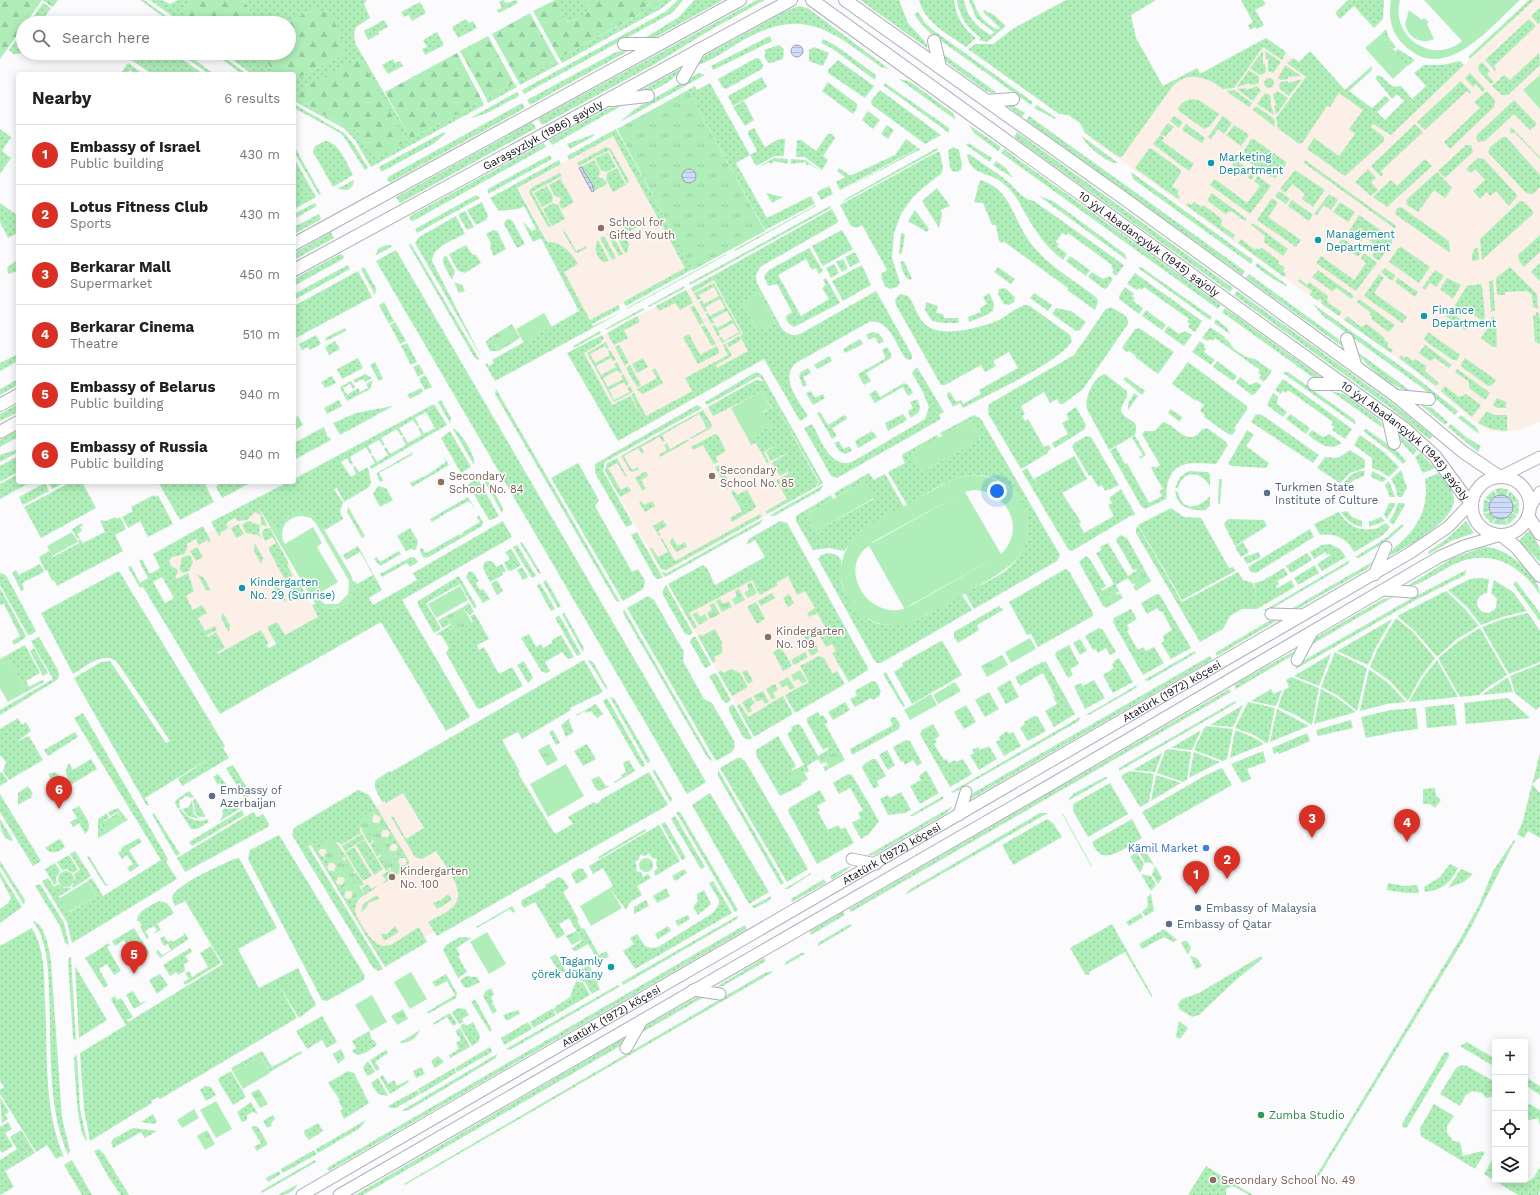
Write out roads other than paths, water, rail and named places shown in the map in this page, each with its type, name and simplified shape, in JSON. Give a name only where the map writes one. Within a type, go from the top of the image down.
[{"type":"main road","name":"Garaşsyzlyk (1986) şaýoly","points":[[296,243],[740,0]]},
{"type":"main road","name":"Garaşsyzlyk (1986) şaýoly","points":[[296,269],[791,0]]},
{"type":"main road","name":"10 ýyl Abadançylyk (1945) şaýoly","points":[[812,0],[1388,416],[1414,436],[1436,456],[1463,494],[1472,502]]},
{"type":"main road","name":"10 ýyl Abadançylyk (1945) şaýoly","points":[[846,0],[1396,396],[1463,452],[1500,478]]},
{"type":"main road","points":[[934,41],[940,67]]},
{"type":"main road","points":[[624,44],[659,44]]},
{"type":"main road","points":[[683,78],[699,50]]},
{"type":"main road","points":[[604,101],[648,96]]},
{"type":"main road","points":[[987,101],[1013,99]]},
{"type":"main road","points":[[1346,339],[1356,367]]},
{"type":"main road","points":[[1314,384],[1343,384]]},
{"type":"main road","points":[[0,405],[16,396]]},
{"type":"main road","points":[[1396,396],[1429,399]]},
{"type":"main road","points":[[1388,416],[1394,443]]},
{"type":"main road","points":[[0,432],[16,423]]},
{"type":"main road","points":[[1500,478],[1540,457]]},
{"type":"main road","points":[[1540,492],[1529,512],[1518,530],[1501,535],[1491,534],[1482,529],[1472,512],[1472,502],[1479,488],[1492,479],[1509,479],[1518,483],[1524,489],[1528,498],[1529,512],[1540,534]]},
{"type":"main road","name":"Atatürk (1972) köçesi","points":[[302,1195],[1374,575],[1428,543],[1448,527],[1472,502]]},
{"type":"main road","points":[[1501,535],[1516,548],[1540,576]]},
{"type":"main road","name":"Atatürk (1972) köçesi","points":[[339,1195],[1050,785],[1383,590],[1452,551],[1501,535]]},
{"type":"main road","points":[[1374,575],[1386,547]]},
{"type":"main road","points":[[1383,590],[1412,592]]},
{"type":"main road","points":[[1271,614],[1303,616]]},
{"type":"main road","points":[[1297,660],[1312,631]]},
{"type":"main road","points":[[959,815],[966,792]]},
{"type":"main road","points":[[852,859],[876,864]]},
{"type":"main road","points":[[693,990],[720,994]]},
{"type":"main road","points":[[626,1048],[642,1020]]},
{"type":"water","points":[[795,45],[799,45],[803,51],[799,57],[795,57],[791,53],[791,49]]},
{"type":"water","points":[[581,167],[592,184],[594,191],[592,192],[579,168]]},
{"type":"water","points":[[689,169],[694,171],[696,176],[694,181],[689,183],[684,181],[682,176],[684,171]]},
{"type":"water","points":[[1501,495],[1509,499],[1513,507],[1509,515],[1501,519],[1493,515],[1489,507],[1493,499]]},
{"type":"place","name":"Marketing Department","points":[[1211,163]]},
{"type":"place","name":"School for Gifted Youth","points":[[601,228]]},
{"type":"place","name":"Management Department","points":[[1318,240]]},
{"type":"place","name":"Finance Department","points":[[1424,316]]},
{"type":"place","name":"Secondary School No. 85","points":[[712,476]]},
{"type":"place","name":"Secondary School No. 84","points":[[441,482]]},
{"type":"place","name":"Turkmen State Institute of Culture","points":[[1267,493]]},
{"type":"place","name":"Kindergarten No. 29 (Sunrise)","points":[[242,588]]},
{"type":"place","name":"Kindergarten No. 109","points":[[768,637]]},
{"type":"place","name":"Embassy of Azerbaijan","points":[[212,796]]},
{"type":"place","name":"Embassy of Russia","points":[[59,809]]},
{"type":"place","name":"Berkarar Mall","points":[[1312,838]]},
{"type":"place","name":"Berkarar Cinema","points":[[1407,842]]},
{"type":"place","name":"Kämil Market","points":[[1206,848]]},
{"type":"place","name":"Kindergarten No. 100","points":[[392,877]]},
{"type":"place","name":"Lotus Fitness Club","points":[[1227,879]]},
{"type":"place","name":"Embassy of Israel","points":[[1196,894]]},
{"type":"place","name":"Embassy of Malaysia","points":[[1198,908]]},
{"type":"place","name":"Embassy of Qatar","points":[[1169,924]]},
{"type":"place","name":"Tagamly çörek dükany","points":[[611,967]]},
{"type":"place","name":"Embassy of Belarus","points":[[134,974]]},
{"type":"place","name":"Zumba Studio","points":[[1261,1115]]},
{"type":"place","name":"Secondary School No. 49","points":[[1213,1180]]}]
